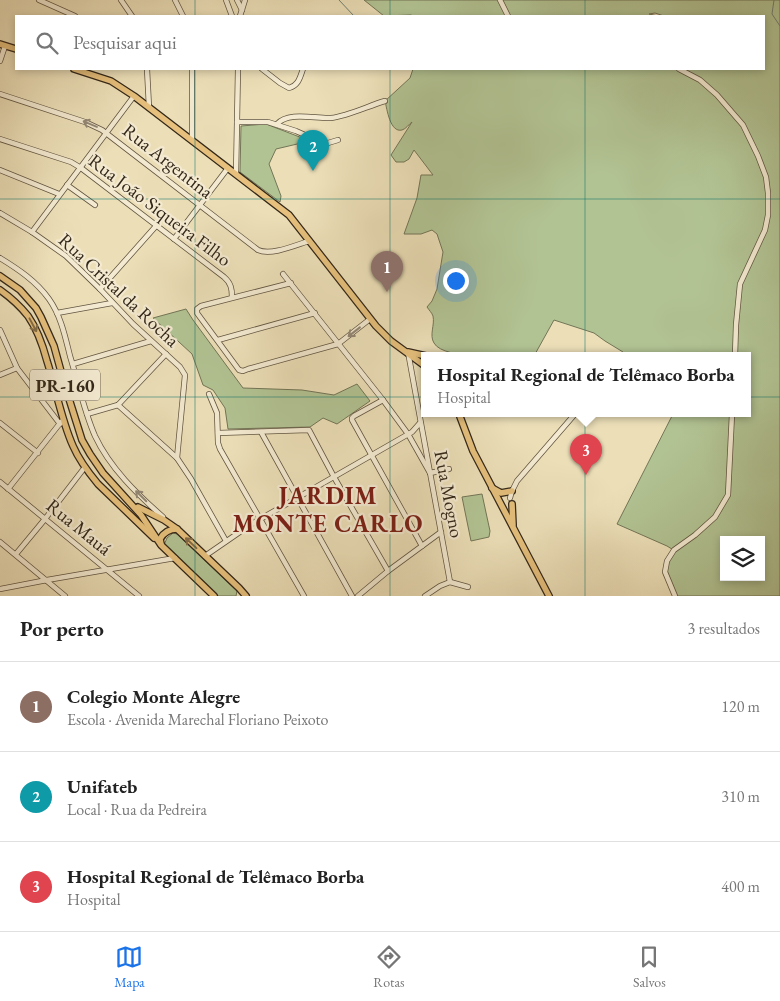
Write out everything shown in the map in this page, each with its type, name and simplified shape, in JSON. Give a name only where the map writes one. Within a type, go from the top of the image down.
[{"type":"main road","points":[[2,45],[15,49]]},
{"type":"main road","points":[[77,70],[111,81],[134,96],[288,215],[370,319],[386,336],[421,363]]},
{"type":"main road","name":"PR-160","points":[[0,276],[20,290],[42,317],[54,346],[82,440],[90,454],[103,473],[146,521],[161,544],[214,596]]},
{"type":"main road","points":[[0,290],[21,308],[35,328],[44,352],[62,422],[85,467],[98,484],[161,544]]},
{"type":"main road","points":[[408,352],[421,355]]},
{"type":"main road","points":[[460,417],[472,451],[549,596]]},
{"type":"main road","points":[[492,488],[502,493],[512,491]]},
{"type":"main road","name":"PR-160","points":[[127,498],[142,510],[160,518],[177,529],[247,596]]},
{"type":"main road","points":[[511,501],[513,527]]},
{"type":"main road","points":[[161,544],[160,539],[162,535],[177,529]]},
{"type":"main road","points":[[239,588],[239,596]]},
{"type":"street","points":[[39,0],[51,2],[73,15]]},
{"type":"street","points":[[121,0],[131,15]]},
{"type":"street","points":[[175,0],[182,15]]},
{"type":"street","points":[[226,0],[232,15]]},
{"type":"street","points":[[237,0],[242,10]]},
{"type":"street","points":[[240,15],[245,0]]},
{"type":"street","points":[[500,0],[508,15]]},
{"type":"street","points":[[0,61],[2,45]]},
{"type":"street","points":[[146,70],[149,107]]},
{"type":"street","points":[[192,70],[192,140]]},
{"type":"street","points":[[236,174],[238,70]]},
{"type":"street","points":[[263,70],[290,88],[298,83],[303,70]]},
{"type":"street","points":[[681,70],[700,80],[717,94],[743,125],[766,177],[768,215],[765,230],[740,284],[734,352]]},
{"type":"street","name":"Rua Argentina","points":[[0,94],[94,125],[262,252],[274,252],[309,240]]},
{"type":"street","points":[[32,232],[134,96]]},
{"type":"street","points":[[277,124],[280,120],[288,117],[331,118],[385,100]]},
{"type":"street","points":[[237,122],[260,121],[277,124],[328,144],[338,140]]},
{"type":"street","name":"Rua João Siqueira Filho","points":[[0,139],[71,162],[81,168],[228,280],[231,286],[232,297]]},
{"type":"street","points":[[174,239],[228,168]]},
{"type":"street","points":[[0,170],[59,194]]},
{"type":"street","points":[[67,185],[95,205]]},
{"type":"street","name":"Rua Cristal da Rocha","points":[[0,213],[32,232],[66,256],[183,371],[177,458]]},
{"type":"street","points":[[100,289],[156,226]]},
{"type":"street","points":[[0,258],[16,267],[30,279],[49,299],[57,313],[63,327],[87,414],[101,448],[124,479],[177,529]]},
{"type":"street","points":[[283,274],[383,400],[408,434],[430,473],[449,469]]},
{"type":"street","points":[[291,283],[232,297],[201,306],[197,309],[197,314],[239,370],[243,371],[338,344],[370,319]]},
{"type":"street","points":[[57,313],[112,303]]},
{"type":"street","points":[[218,340],[315,313]]},
{"type":"street","points":[[0,330],[17,368],[62,422],[8,489]]},
{"type":"street","points":[[73,364],[151,341]]},
{"type":"street","name":"Rua Mogno","points":[[408,352],[450,582]]},
{"type":"street","points":[[87,414],[118,405],[166,354]]},
{"type":"street","points":[[0,375],[17,368]]},
{"type":"street","points":[[209,394],[218,413],[218,443],[223,455],[304,596]]},
{"type":"street","points":[[383,400],[354,416],[352,422],[422,546]]},
{"type":"street","points":[[118,405],[177,458],[226,541]]},
{"type":"street","points":[[507,515],[510,510],[512,491],[518,481],[572,417]]},
{"type":"street","points":[[675,596],[665,572],[667,561],[674,550],[715,517],[728,495],[732,417]]},
{"type":"street","points":[[0,423],[38,453]]},
{"type":"street","points":[[205,556],[261,519],[415,430],[420,423]]},
{"type":"street","points":[[218,433],[309,430],[388,571]]},
{"type":"street","points":[[260,432],[352,596]]},
{"type":"street","points":[[16,554],[85,467]]},
{"type":"street","name":"Rua Mauá","points":[[0,482],[136,595]]},
{"type":"street","points":[[498,499],[507,498],[511,501]]},
{"type":"street","points":[[358,596],[441,532]]},
{"type":"street","points":[[0,542],[65,596]]},
{"type":"street","points":[[0,589],[175,558]]},
{"type":"street","points":[[424,596],[450,582],[468,588]]},
{"type":"green space","points":[[364,0],[780,0],[780,596],[676,596],[667,573],[668,560],[675,551],[617,524],[671,417],[751,417],[751,352],[623,352],[594,333],[554,320],[536,352],[448,352],[440,349],[434,343],[432,333],[433,316],[427,307],[437,289],[443,252],[437,234],[432,230],[421,234],[404,234],[417,198],[421,175],[433,175],[414,150],[409,159],[404,162],[396,162],[391,155],[412,122],[405,129],[398,130],[395,128],[390,120],[385,101],[410,78],[413,70],[765,70],[765,15],[661,15],[649,14],[654,15],[383,15]]},
{"type":"green space","points":[[266,124],[310,141],[276,149],[269,164],[281,196],[280,202],[240,172],[241,126]]},
{"type":"green space","points":[[186,309],[243,388],[302,390],[334,395],[357,384],[370,401],[337,424],[323,418],[310,427],[228,429],[225,408],[213,390],[203,385],[192,354],[153,318]]},
{"type":"green space","points":[[482,494],[490,531],[489,537],[471,541],[462,497]]},
{"type":"green space","points":[[173,533],[177,534],[237,591],[236,596],[217,596],[164,545],[167,538]]},
{"type":"waterway","points":[[339,0],[353,15]]},
{"type":"waterway","points":[[774,0],[772,14],[780,26]]},
{"type":"place","name":"Unifateb","points":[[313,171]]},
{"type":"place","name":"Colegio Monte Alegre","points":[[387,292]]},
{"type":"place","name":"Hospital Regional de Telêmaco Borba","points":[[586,475]]},
{"type":"district","name":"JARDIM MONTE CARLO","points":[[328,509]]}]
